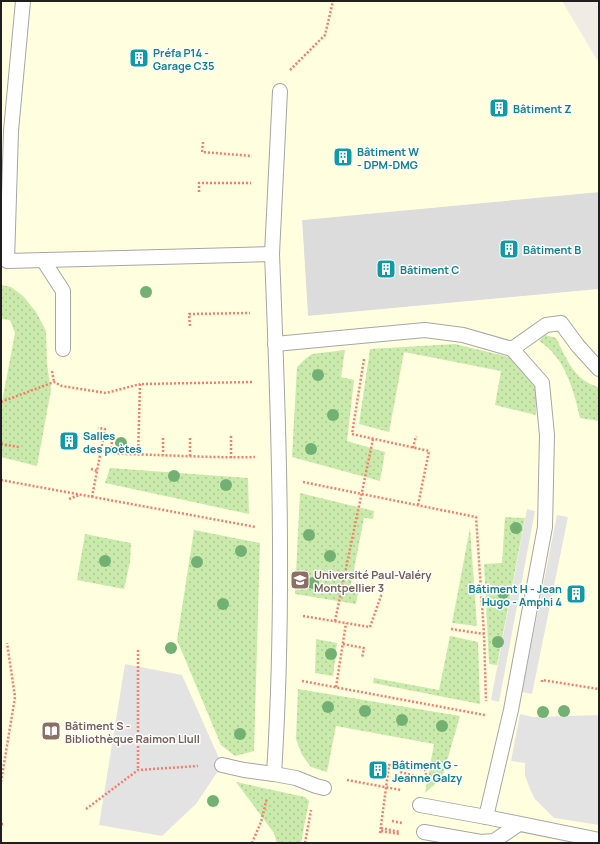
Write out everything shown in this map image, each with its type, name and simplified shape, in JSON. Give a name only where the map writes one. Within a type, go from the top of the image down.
[{"type":"lane","points":[[22,1],[6,131],[7,261],[272,254]]},
{"type":"lane","points":[[274,774],[279,677],[279,456],[272,254],[280,90]]},
{"type":"lane","points":[[43,260],[63,291],[63,349]]},
{"type":"lane","points":[[512,349],[546,325],[561,323],[578,346],[599,369]]},
{"type":"lane","points":[[276,344],[425,330],[463,335],[512,349],[542,383],[547,435],[545,527],[511,710],[486,817]]},
{"type":"lane","points":[[222,765],[296,778],[320,787]]},
{"type":"lane","points":[[420,805],[599,840]]},
{"type":"lane","points":[[424,832],[481,842],[494,841],[520,824]]},
{"type":"path","points":[[289,72],[325,35],[333,1]]},
{"type":"path","points":[[203,142],[202,152],[277,158]]},
{"type":"path","points":[[199,192],[199,183],[275,182]]},
{"type":"path","points":[[190,326],[189,314],[256,313]]},
{"type":"path","points":[[367,335],[352,434],[429,451],[418,505]]},
{"type":"path","points":[[1,402],[54,382],[62,386],[106,393],[140,384],[276,381]]},
{"type":"path","points":[[138,454],[140,384]]},
{"type":"path","points":[[92,497],[105,429],[98,428]]},
{"type":"path","points":[[231,436],[231,458]]},
{"type":"path","points":[[413,448],[416,436]]},
{"type":"path","points":[[163,438],[163,455]]},
{"type":"path","points":[[190,438],[190,456]]},
{"type":"path","points":[[373,439],[363,494],[335,621],[370,627],[383,590]]},
{"type":"path","points":[[111,452],[112,440]]},
{"type":"path","points":[[1,444],[19,447]]},
{"type":"path","points":[[94,449],[100,451],[138,454],[231,458],[279,456]]},
{"type":"path","points":[[91,470],[97,471]]},
{"type":"path","points":[[1,480],[259,528]]},
{"type":"path","points":[[279,677],[486,716],[484,634],[476,517],[297,480]]},
{"type":"path","points":[[69,499],[80,494]]},
{"type":"path","points":[[336,687],[346,623]]},
{"type":"path","points":[[452,629],[484,634]]},
{"type":"path","points":[[1,782],[15,697],[7,643]]},
{"type":"path","points":[[343,644],[364,648],[362,658]]},
{"type":"path","points":[[138,650],[138,770]]},
{"type":"path","points":[[540,686],[542,680],[599,689]]},
{"type":"path","points":[[380,833],[389,764],[425,770],[426,774],[424,778],[400,772]]},
{"type":"path","points":[[86,809],[138,770],[222,765]]},
{"type":"path","points":[[305,843],[320,787]]},
{"type":"path","points":[[252,843],[261,822]]},
{"type":"path","points":[[381,828],[403,832]]},
{"type":"shaded area","name":"Université Paul-Valéry Montpellier 3","points":[[1,1],[562,1],[599,63],[599,192],[302,220],[308,316],[599,289],[599,843],[1,843]]},
{"type":"shaded area","points":[[599,192],[599,289],[308,316],[302,220]]},
{"type":"shaded area","points":[[527,509],[535,511],[499,702],[491,700]]},
{"type":"shaded area","points":[[557,515],[568,517],[532,694],[522,692]]},
{"type":"shaded area","points":[[125,664],[182,675],[222,765],[196,804],[162,836],[99,825]]},
{"type":"shaded area","points":[[520,714],[533,717],[599,715],[599,825],[554,818],[535,799],[525,775],[525,763],[511,761]]},
{"type":"green space","points":[[1,285],[11,287],[23,296],[36,312],[46,331],[47,364],[51,390],[37,466],[1,457],[1,407],[15,333],[10,320],[1,319]]},
{"type":"green space","points":[[545,335],[556,338],[572,368],[583,380],[599,387],[599,421],[580,418],[575,396],[567,375],[555,355],[548,347],[539,341]]},
{"type":"green space","points":[[455,344],[509,357],[537,384],[536,415],[495,405],[501,371],[404,352],[389,432],[359,424],[370,349]]},
{"type":"green space","points":[[345,350],[341,377],[354,380],[347,441],[385,452],[380,481],[292,457],[297,367],[312,354]]},
{"type":"green space","points":[[110,468],[248,478],[249,514],[105,483]]},
{"type":"green space","points":[[300,493],[374,511],[373,519],[364,518],[350,590],[358,593],[356,604],[295,594]]},
{"type":"green space","points":[[505,517],[525,518],[497,665],[489,664],[484,564],[502,563]]},
{"type":"green space","points":[[470,528],[477,626],[452,623]]},
{"type":"green space","points":[[194,530],[260,543],[254,751],[235,756],[221,745],[177,640]]},
{"type":"green space","points":[[85,534],[131,543],[130,562],[124,589],[77,580]]},
{"type":"green space","points":[[450,636],[478,642],[480,704],[373,683],[374,678],[439,690]]},
{"type":"green space","points":[[316,639],[337,643],[333,676],[315,673]]},
{"type":"green space","points":[[298,689],[460,716],[442,778],[425,793],[434,744],[336,726],[327,772],[311,767],[302,755],[296,739]]},
{"type":"green space","points":[[236,782],[305,797],[309,801],[301,843],[277,843],[274,833]]},
{"type":"place","name":"Préfa P14 - Garage C35","points":[[139,58]]},
{"type":"place","name":"Bâtiment Z","points":[[499,108]]},
{"type":"place","name":"Bâtiment W - DPM-DMG","points":[[343,157]]},
{"type":"place","name":"Bâtiment B","points":[[509,249]]},
{"type":"place","name":"Bâtiment C","points":[[386,269]]},
{"type":"place","name":"Salles des poètes","points":[[69,441]]},
{"type":"place","name":"Université Paul-Valéry Montpellier 3","points":[[300,580]]},
{"type":"place","name":"Bâtiment H - Jean Hugo - Amphi 4","points":[[576,594]]},
{"type":"place","name":"Bâtiment S - Bibliothèque Raimon Llull","points":[[51,731]]},
{"type":"place","name":"Bâtiment G - Jeanne Galzy","points":[[378,770]]}]
